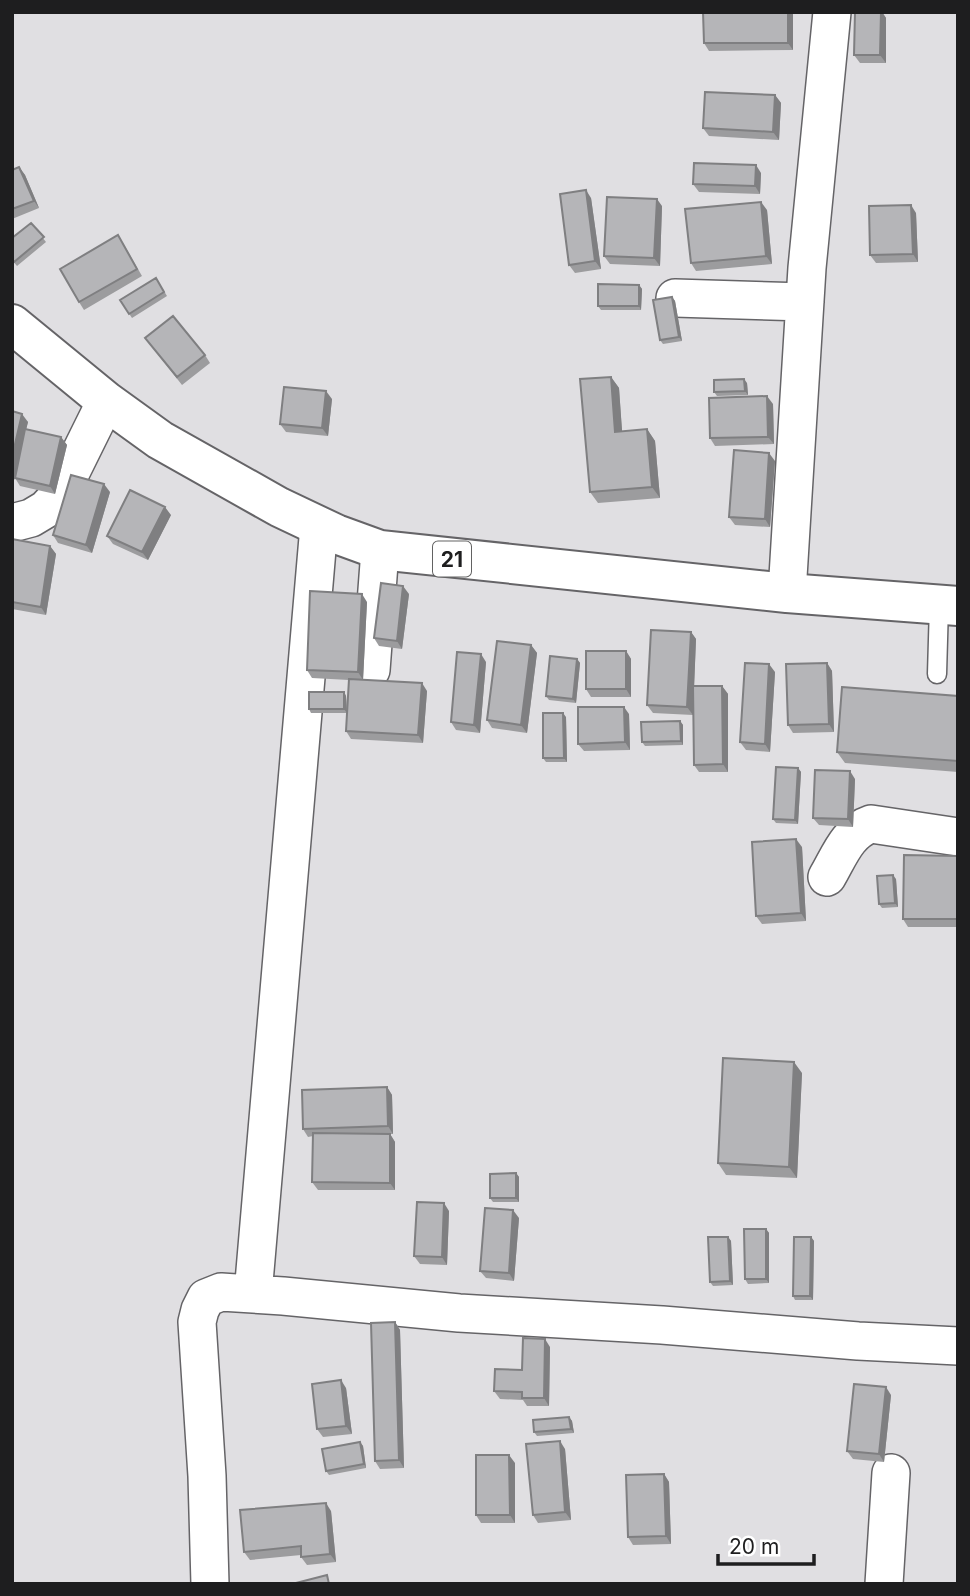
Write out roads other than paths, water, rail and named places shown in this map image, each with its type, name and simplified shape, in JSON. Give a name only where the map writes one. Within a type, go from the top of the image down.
[{"type":"highway","name":"21","points":[[12,324],[106,401],[160,440],[279,507],[380,550],[788,593],[949,605]]},
{"type":"street","points":[[788,593],[808,254],[832,12]]},
{"type":"street","points":[[675,299],[805,302]]},
{"type":"street","points":[[12,523],[31,518],[46,509],[60,494],[106,401]]},
{"type":"street","points":[[253,1294],[319,526]]},
{"type":"street","points":[[371,670],[380,550]]},
{"type":"street","points":[[827,877],[852,834],[860,827],[871,824],[958,836]]},
{"type":"street","points":[[210,1584],[207,1476],[197,1322],[206,1298],[221,1293],[283,1296],[459,1313],[958,1346]]},
{"type":"street","points":[[884,1584],[891,1473]]},
{"type":"lane","points":[[937,674],[949,605]]}]
